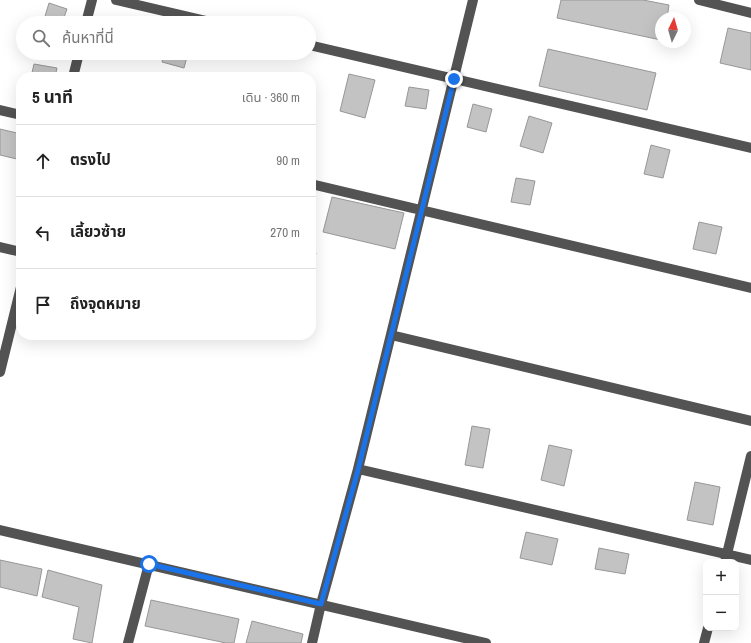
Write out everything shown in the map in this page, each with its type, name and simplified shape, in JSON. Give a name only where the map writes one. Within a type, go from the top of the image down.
[{"type":"street","points":[[88,16],[92,0]]},
{"type":"street","points":[[116,0],[185,16]]},
{"type":"street","points":[[312,643],[321,604],[358,470],[473,0]]},
{"type":"street","points":[[699,0],[751,13]]},
{"type":"street","points":[[316,47],[751,148]]},
{"type":"street","points":[[74,72],[77,60]]},
{"type":"street","points":[[0,110],[16,114]]},
{"type":"street","points":[[316,185],[751,288]]},
{"type":"street","points":[[0,247],[16,251]]},
{"type":"street","points":[[0,372],[16,307]]},
{"type":"street","points":[[391,335],[751,421]]},
{"type":"street","points":[[726,558],[751,456]]},
{"type":"street","points":[[358,470],[726,558],[751,560]]},
{"type":"street","points":[[0,530],[486,643]]},
{"type":"street","points":[[128,643],[149,564]]},
{"type":"street","points":[[704,643],[707,631]]},
{"type":"building","points":[[561,0],[643,0],[669,5],[668,12],[655,12],[655,39],[557,18]]},
{"type":"building","points":[[49,3],[67,9],[64,16],[45,16]]},
{"type":"building","points":[[728,28],[751,33],[751,70],[720,63]]},
{"type":"building","points":[[548,49],[656,73],[647,110],[539,86]]},
{"type":"building","points":[[162,60],[186,60],[184,68],[162,62]]},
{"type":"building","points":[[34,64],[57,68],[56,72],[32,72]]},
{"type":"building","points":[[349,74],[375,80],[365,118],[340,111]]},
{"type":"building","points":[[409,87],[429,90],[426,109],[405,106]]},
{"type":"building","points":[[473,104],[492,109],[486,132],[467,127]]},
{"type":"building","points":[[529,116],[552,123],[543,153],[520,146]]},
{"type":"building","points":[[0,129],[16,133],[16,159],[0,155]]},
{"type":"building","points":[[651,145],[670,150],[663,178],[644,174]]},
{"type":"building","points":[[516,178],[535,181],[530,205],[511,202]]},
{"type":"building","points":[[332,197],[404,213],[395,249],[323,232]]},
{"type":"building","points":[[699,222],[722,227],[716,254],[693,249]]},
{"type":"building","points":[[472,426],[490,429],[483,468],[465,465]]},
{"type":"building","points":[[549,445],[572,450],[564,486],[541,480]]},
{"type":"building","points":[[695,482],[720,487],[713,525],[687,520]]},
{"type":"building","points":[[526,532],[558,539],[552,565],[520,558]]},
{"type":"building","points":[[599,548],[629,554],[625,574],[595,569]]},
{"type":"building","points":[[0,560],[42,569],[37,596],[0,587]]},
{"type":"building","points":[[48,570],[102,585],[92,643],[73,639],[79,607],[42,597]]},
{"type":"building","points":[[151,600],[239,619],[234,643],[226,643],[145,626]]},
{"type":"building","points":[[252,621],[303,634],[301,643],[246,643]]},
{"type":"route","points":[[149,564],[321,604],[358,470],[454,79]]}]
